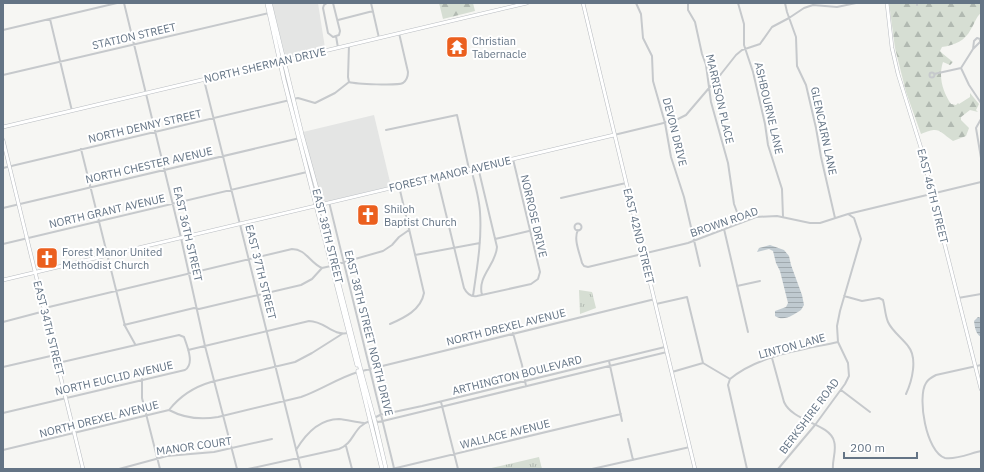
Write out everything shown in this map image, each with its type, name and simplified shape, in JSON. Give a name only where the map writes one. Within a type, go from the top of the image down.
[{"type":"main road","name":"EAST 38TH STREET","points":[[268,3],[359,371]]},
{"type":"main road","name":"EAST 38TH STREET","points":[[268,3],[282,61]]},
{"type":"main road","name":"NORTH SHERMAN DRIVE","points":[[3,127],[527,3]]},
{"type":"main road","name":"EAST 42ND STREET","points":[[583,3],[695,469]]},
{"type":"main road","name":"EAST 46TH STREET","points":[[887,3],[893,54],[921,148],[981,389]]},
{"type":"main road","name":"EAST 38TH STREET","points":[[292,100],[308,171],[319,205]]},
{"type":"main road","name":"FOREST MANOR AVENUE","points":[[3,280],[614,135]]},
{"type":"main road","name":"EAST 34TH STREET","points":[[3,140],[83,469]]},
{"type":"main road","name":"EAST 38TH STREET","points":[[333,265],[348,333],[386,469]]},
{"type":"main road","name":"EAST 38TH STREET","points":[[373,420],[382,469]]},
{"type":"street","points":[[3,30],[117,3]]},
{"type":"street","name":"EAST 36TH STREET","points":[[124,3],[173,204],[205,346],[236,469]]},
{"type":"street","points":[[327,3],[324,4],[323,8],[328,33],[332,36],[336,36]]},
{"type":"street","points":[[332,3],[340,31],[336,36]]},
{"type":"street","points":[[371,3],[379,38]]},
{"type":"street","name":"DEVON DRIVE","points":[[636,3],[641,14],[643,38],[652,56],[652,76],[665,123],[671,157],[683,194],[700,266]]},
{"type":"street","name":"MARRISON PLACE","points":[[688,3],[688,10],[694,22],[706,65],[711,102],[729,170],[734,204],[741,223]]},
{"type":"street","name":"ASHBOURNE LANE","points":[[738,3],[744,24],[744,45],[753,72],[764,117],[768,145],[781,186],[783,217]]},
{"type":"street","name":"GLENCAIRN LANE","points":[[785,3],[795,34],[797,66],[806,85],[835,218]]},
{"type":"street","name":"FOREST MANOR AVENUE","points":[[614,135],[676,120],[686,115],[740,51],[760,44],[772,27],[804,8],[811,5],[834,7],[856,3]]},
{"type":"street","points":[[338,20],[373,11]]},
{"type":"street","name":"STATION STREET","points":[[3,75],[269,12]]},
{"type":"street","points":[[50,19],[72,111]]},
{"type":"street","points":[[349,45],[349,82],[396,84],[404,82],[408,72],[399,33]]},
{"type":"street","points":[[336,36],[338,48]]},
{"type":"street","points":[[934,74],[960,68],[979,43],[979,39],[974,39],[973,49]]},
{"type":"street","points":[[960,68],[972,91],[981,103]]},
{"type":"street","name":"EAST 37TH STREET","points":[[204,80],[301,469]]},
{"type":"street","name":"NORTH DENNY STREET","points":[[3,168],[298,98],[315,103],[336,93],[349,82]]},
{"type":"street","points":[[386,130],[457,115],[480,210],[480,243],[473,296]]},
{"type":"street","points":[[981,119],[976,128],[981,158]]},
{"type":"street","name":"NORTH CHESTER AVENUE","points":[[3,208],[300,138]]},
{"type":"street","points":[[81,149],[124,325],[136,344]]},
{"type":"street","name":"NORROSE DRIVE","points":[[482,295],[532,284],[539,277],[540,272],[512,159]]},
{"type":"street","points":[[437,177],[464,288],[467,293],[473,296],[482,295],[481,283],[495,257],[497,247],[478,167]]},
{"type":"street","name":"NORTH GRANT AVENUE","points":[[3,244],[308,171]]},
{"type":"street","points":[[560,198],[626,182]]},
{"type":"street","name":"BROWN ROAD","points":[[578,230],[576,240],[582,263],[585,267],[589,267],[694,241],[758,217],[783,217],[813,224],[848,214],[981,182]]},
{"type":"street","points":[[390,324],[407,316],[419,304],[422,300],[424,290],[398,186]]},
{"type":"street","name":"EAST 38TH STREET NORTH DRIVE","points":[[329,202],[382,416],[393,469]]},
{"type":"street","name":"BERKSHIRE ROAD","points":[[778,469],[815,425],[846,381],[849,370],[847,360],[838,342],[838,320],[861,240],[854,218],[848,214]]},
{"type":"street","points":[[724,229],[748,332]]},
{"type":"street","points":[[124,325],[305,284],[322,268],[385,250],[409,230]]},
{"type":"street","points":[[496,239],[530,231]]},
{"type":"street","points":[[416,256],[480,243]]},
{"type":"street","points":[[3,322],[41,312],[49,306],[296,249],[304,252],[314,264],[322,268]]},
{"type":"street","points":[[737,286],[760,281]]},
{"type":"street","points":[[958,298],[981,294]]},
{"type":"street","points":[[844,296],[862,301],[879,298],[883,300],[888,322],[909,347],[912,354],[913,361],[910,386],[906,394]]},
{"type":"street","points":[[656,304],[687,297],[703,363],[730,379],[728,385],[747,469]]},
{"type":"street","name":"NORTH DREXEL AVENUE","points":[[3,450],[169,410],[183,416],[193,418],[223,416],[312,393],[340,378],[370,368],[655,299]]},
{"type":"street","points":[[57,363],[180,335],[184,337],[188,350],[313,321],[321,323],[333,332],[342,334],[348,333]]},
{"type":"street","points":[[513,333],[526,386]]},
{"type":"street","points":[[169,410],[188,392],[200,386],[293,362],[305,357],[342,334]]},
{"type":"street","name":"LINTON LANE","points":[[730,379],[751,366],[772,358],[838,342]]},
{"type":"street","name":"ARTHINGTON BOULEVARD","points":[[365,423],[376,417],[666,347]]},
{"type":"street","name":"NORTH EUCLID AVENUE","points":[[3,413],[187,368],[190,364],[188,350]]},
{"type":"street","name":"ARTHINGTON BOULEVARD","points":[[373,420],[378,422],[383,421],[667,352]]},
{"type":"street","points":[[3,367],[55,355]]},
{"type":"street","points":[[772,358],[786,406],[792,413],[828,432],[833,438],[835,447],[833,469]]},
{"type":"street","points":[[609,361],[622,421]]},
{"type":"street","points":[[672,372],[703,363]]},
{"type":"street","points":[[981,365],[936,375],[929,379],[924,387],[924,414],[933,448],[940,455],[946,458],[981,451]]},
{"type":"street","points":[[142,379],[142,394],[160,469]]},
{"type":"street","points":[[840,390],[870,412]]},
{"type":"street","points":[[441,402],[458,469]]},
{"type":"street","name":"WALLACE AVENUE","points":[[393,469],[621,414]]},
{"type":"street","points":[[296,450],[308,434],[322,423],[338,420],[365,423]]},
{"type":"street","points":[[248,469],[337,450],[346,446],[358,428],[365,423]]},
{"type":"street","name":"MANOR COURT","points":[[119,469],[157,458],[175,455],[202,454],[232,449],[272,439]]},
{"type":"street","points":[[628,440],[633,460]]},
{"type":"street","points":[[346,446],[352,469]]},
{"type":"street","points":[[592,469],[604,468],[690,447]]},
{"type":"shaded area","points":[[272,3],[318,3],[325,48],[287,57],[285,55]]},
{"type":"shaded area","points":[[374,115],[391,186],[321,203],[303,132]]},
{"type":"shaded area","points":[[770,245],[784,250],[789,256],[802,295],[804,305],[801,310],[792,316],[785,318],[778,318],[775,316],[775,311],[786,307],[788,303],[773,251],[769,249],[757,252],[759,248]]},
{"type":"shaded area","points":[[978,317],[981,318],[981,337],[976,332],[975,328],[974,321]]},
{"type":"green space","points":[[439,3],[473,3],[475,11],[443,19]]},
{"type":"green space","points":[[889,3],[981,3],[981,13],[966,37],[955,44],[942,47],[940,51],[953,62],[950,65],[943,62],[941,73],[942,84],[951,104],[959,104],[970,97],[970,93],[979,104],[976,110],[978,112],[970,110],[961,117],[961,120],[969,128],[966,136],[953,141],[936,130],[921,134],[906,92],[895,48]]},
{"type":"green space","points":[[579,290],[592,292],[596,308],[580,314]]},
{"type":"green space","points":[[539,457],[542,469],[487,469]]},
{"type":"place","name":"Christian Tabernacle","points":[[457,47]]},
{"type":"place","name":"Shiloh Baptist Church","points":[[368,215]]},
{"type":"place","name":"Forest Manor United Methodist Church","points":[[47,258]]}]
